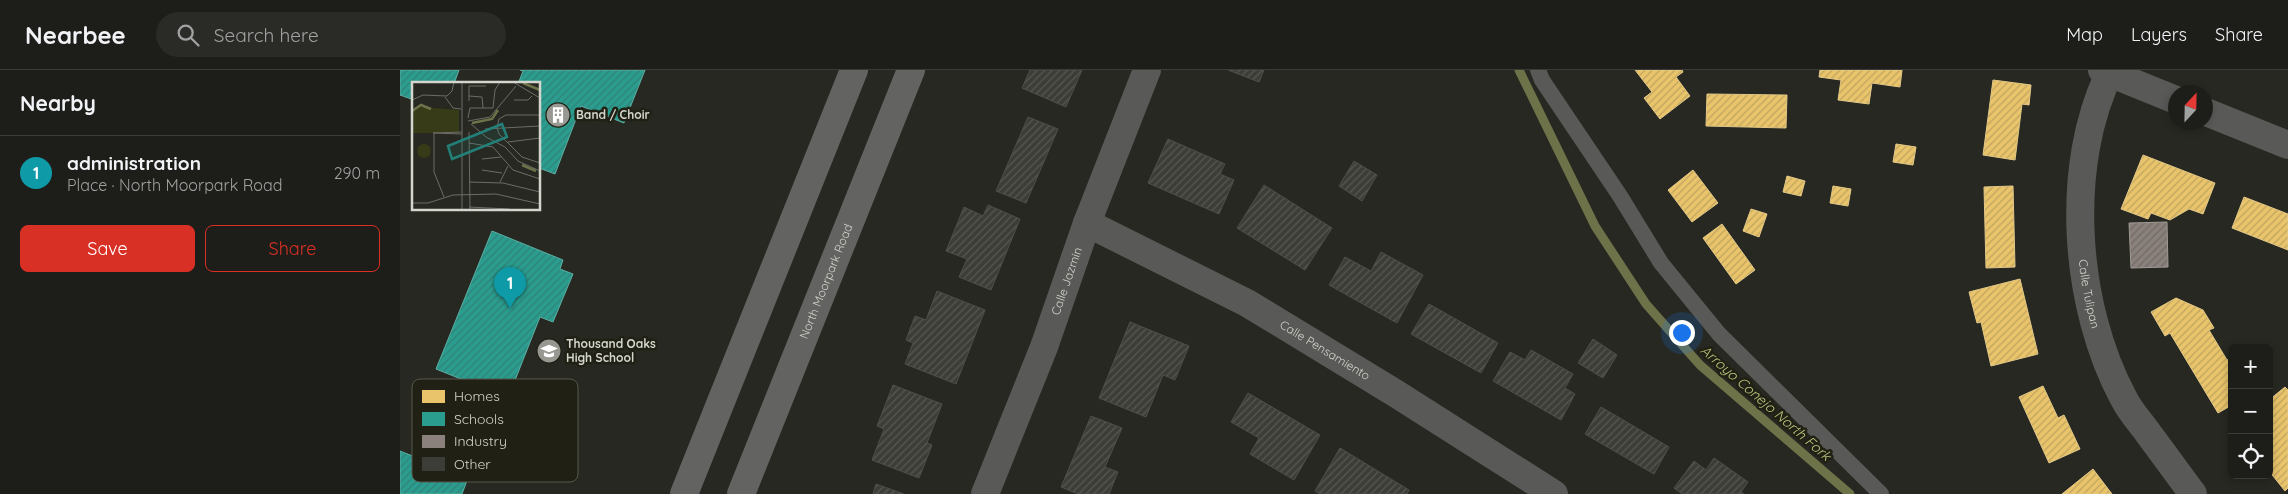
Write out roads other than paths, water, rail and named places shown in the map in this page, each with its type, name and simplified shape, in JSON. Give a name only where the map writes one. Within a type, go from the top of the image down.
[{"type":"main road","points":[[684,494],[854,70]]},
{"type":"main road","name":"North Moorpark Road","points":[[741,494],[911,70]]},
{"type":"street","name":"Calle Jazmin","points":[[985,494],[1044,347],[1087,224],[1147,70]]},
{"type":"street","points":[[2107,71],[2168,97]]},
{"type":"street","name":"Calle Tulipan","points":[[2107,71],[2092,119],[2084,162],[2081,204],[2080,233],[2093,323],[2107,363],[2124,400],[2193,494]]},
{"type":"street","points":[[2213,115],[2288,145]]},
{"type":"street","name":"Calle Pensamiento","points":[[1087,224],[1247,303],[1395,393],[1554,494]]},
{"type":"lane","points":[[1538,70],[1542,80],[1620,196],[1662,263],[1719,334],[1881,494]]},
{"type":"waterway","name":"Arroyo Conejo North Fork","points":[[1519,70],[1595,226],[1646,304],[1700,365],[1850,494]]},
{"type":"place","name":"Band / Choir","points":[[558,115]]},
{"type":"place","name":"administration","points":[[510,308]]},
{"type":"place","name":"Thousand Oaks High School","points":[[549,351]]}]
